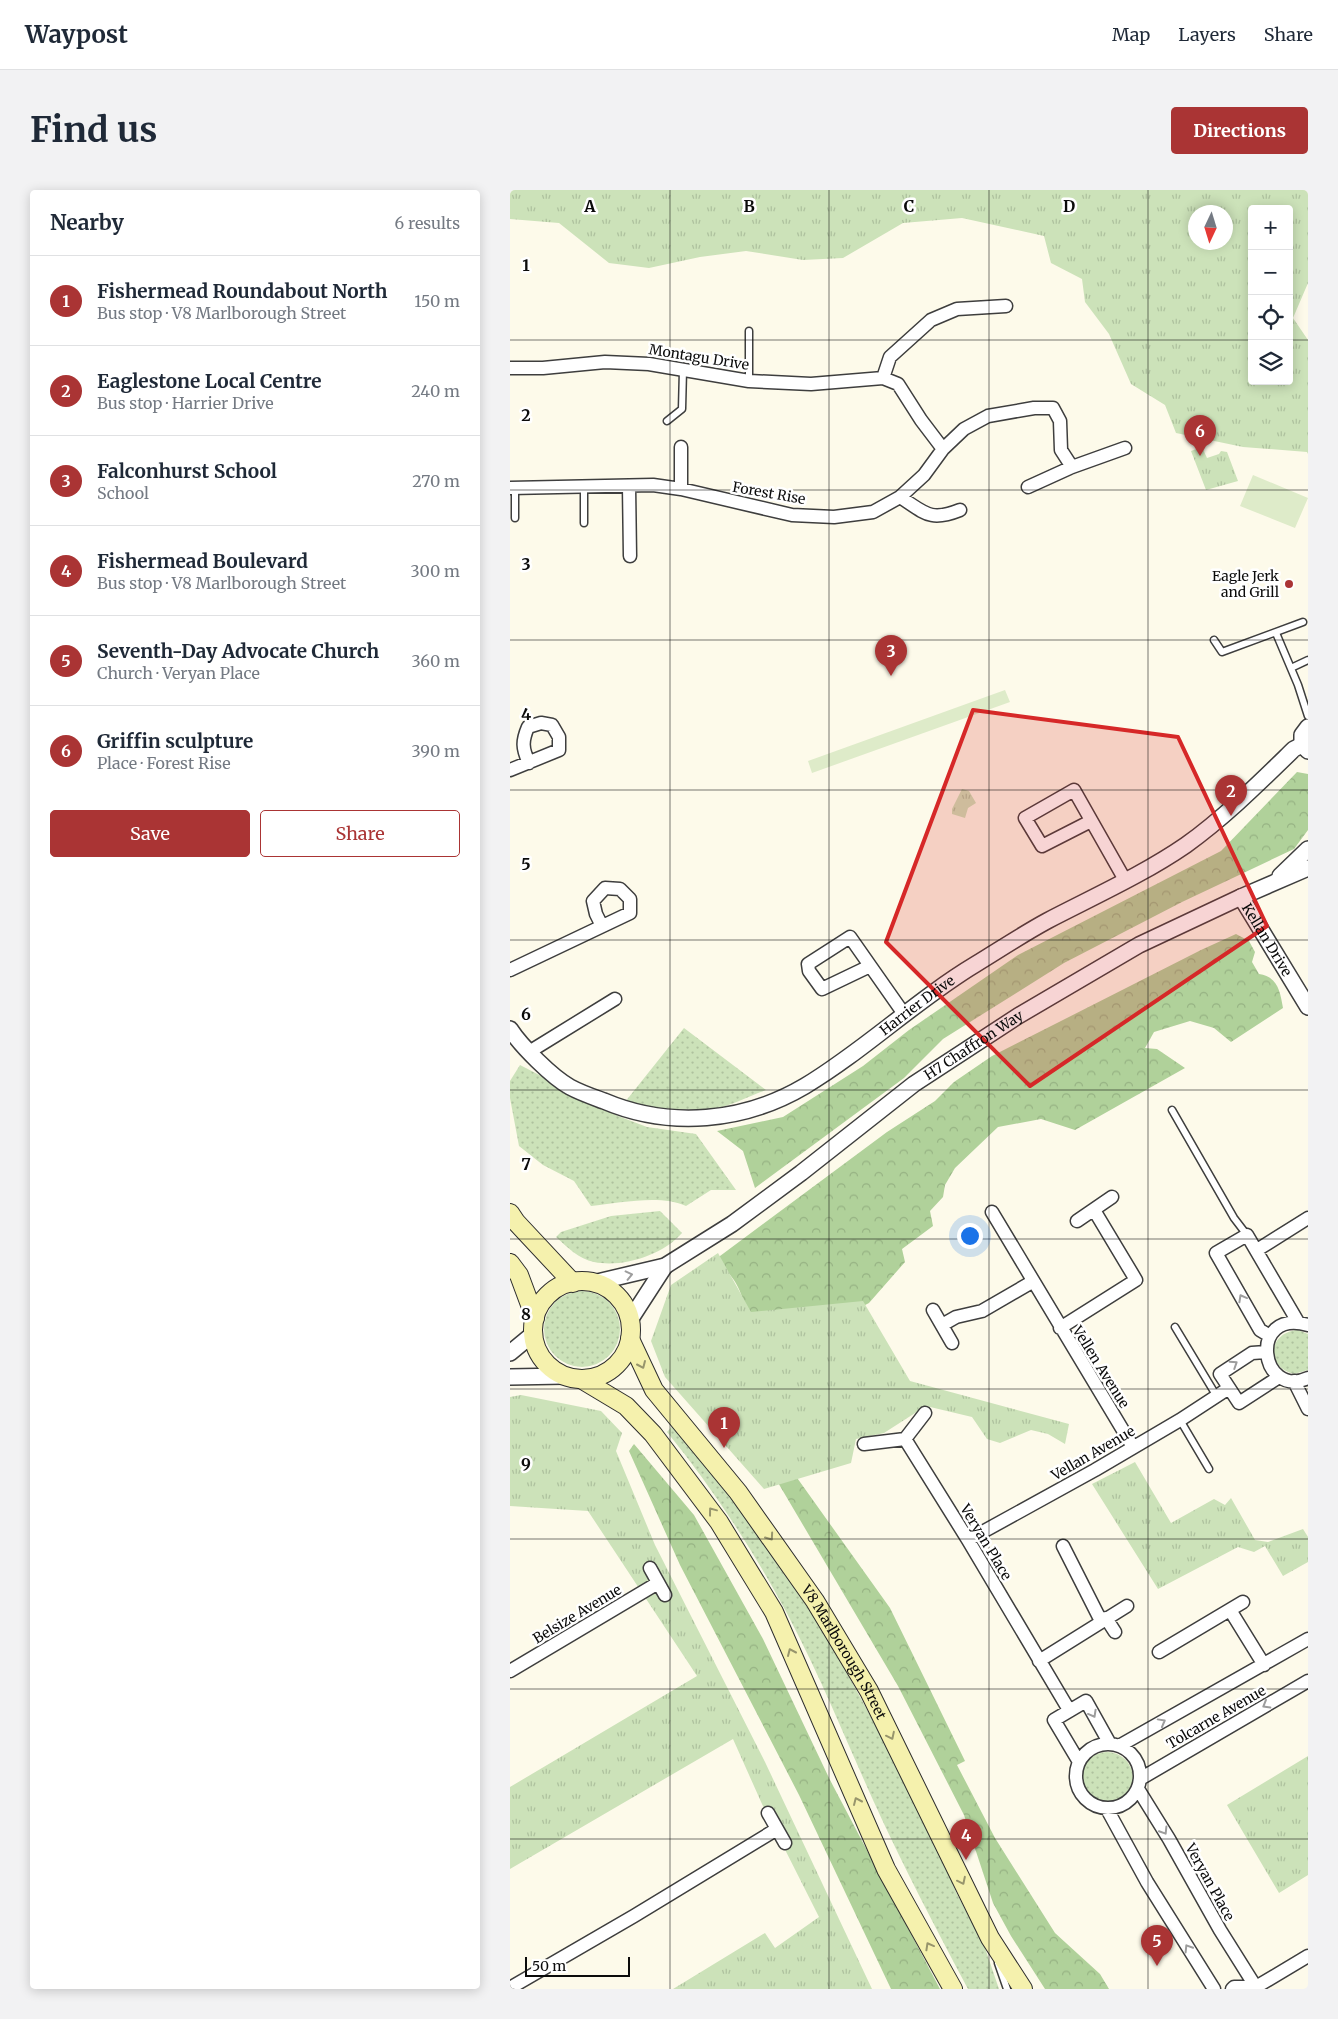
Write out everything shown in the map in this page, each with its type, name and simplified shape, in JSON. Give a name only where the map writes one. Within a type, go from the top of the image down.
[{"type":"main road","points":[[513,1217],[573,1283]]},
{"type":"main road","points":[[514,1269],[534,1326],[536,1347],[543,1359],[552,1369],[626,1406],[654,1434],[720,1522],[774,1612],[886,1869],[953,1989]]},
{"type":"main road","points":[[534,1326],[540,1305],[560,1287],[573,1283],[593,1283],[606,1288],[617,1296],[630,1320],[630,1339],[626,1352],[618,1364],[608,1372],[595,1378],[572,1378]]},
{"type":"main road","name":"V8 Marlborough Street","points":[[630,1339],[654,1390],[738,1492],[815,1601],[869,1691],[990,1938],[1023,1989]]},
{"type":"street","points":[[943,450],[898,384],[883,378],[890,357],[931,320],[957,309],[1006,306]]},
{"type":"street","name":"Montagu Drive","points":[[510,368],[543,368],[605,362],[649,364],[749,380],[811,384],[883,378]]},
{"type":"street","name":"Forest Rise","points":[[512,488],[584,488],[652,485],[681,489],[792,515],[834,517],[873,512],[900,497],[924,475],[943,450],[964,429],[988,416],[1034,408],[1053,408],[1060,421],[1062,450],[1072,467]]},
{"type":"street","points":[[681,447],[681,489]]},
{"type":"street","points":[[1028,487],[1072,467],[1125,448]]},
{"type":"street","points":[[629,486],[630,556]]},
{"type":"street","points":[[900,497],[926,514],[942,517],[960,510]]},
{"type":"street","points":[[1305,748],[1302,735],[1308,727]]},
{"type":"street","name":"Harrier Drive","points":[[510,1029],[529,1052],[569,1086],[625,1110],[672,1119],[696,1120],[722,1117],[777,1100],[805,1086],[963,972],[995,952],[1186,845],[1218,819],[1294,749],[1305,748]]},
{"type":"street","points":[[510,770],[528,763]]},
{"type":"street","points":[[1091,821],[1042,846],[1025,818],[1074,790],[1125,880]]},
{"type":"street","points":[[1272,884],[1308,849]]},
{"type":"street","name":"H7 Chaffron Way","points":[[593,1283],[666,1266],[732,1224],[801,1173],[914,1084],[1018,1016],[1139,945],[1308,868]]},
{"type":"street","name":"Kellan Drive","points":[[1241,897],[1308,1007]]},
{"type":"street","points":[[510,970],[602,926]]},
{"type":"street","points":[[870,966],[822,989],[809,971],[808,964],[850,937],[904,1014]]},
{"type":"street","points":[[529,1052],[615,999]]},
{"type":"street","points":[[1077,1221],[1112,1197]]},
{"type":"street","name":"Vellen Avenue","points":[[1060,1328],[1136,1280],[1094,1210]]},
{"type":"street","name":"Vellen Avenue","points":[[992,1212],[1032,1282],[1133,1447]]},
{"type":"street","points":[[1257,1250],[1308,1218]]},
{"type":"street","points":[[1270,1336],[1260,1330],[1216,1253],[1247,1235],[1303,1324]]},
{"type":"street","name":"H7 Chaffron Way","points":[[630,1320],[666,1266]]},
{"type":"street","points":[[942,1325],[956,1317],[982,1311],[1032,1282]]},
{"type":"street","points":[[933,1310],[952,1343]]},
{"type":"street","points":[[1303,1324],[1287,1323],[1277,1328],[1270,1336],[1266,1352],[1267,1362],[1279,1376],[1294,1381],[1308,1378]]},
{"type":"street","points":[[510,1354],[534,1326]]},
{"type":"street","points":[[1266,1352],[1252,1353],[1220,1374],[1238,1403],[1279,1376]]},
{"type":"street","points":[[510,1377],[572,1378]]},
{"type":"street","points":[[1294,1381],[1308,1409]]},
{"type":"street","name":"Vellan Avenue","points":[[968,1540],[1180,1420],[1229,1388]]},
{"type":"street","points":[[864,1444],[905,1439],[925,1413]]},
{"type":"street","name":"Veryan Place","points":[[905,1439],[968,1540],[1069,1710],[1086,1701],[1115,1745],[1128,1751],[1135,1759],[1140,1769],[1139,1784],[1220,1930],[1256,1988]]},
{"type":"street","points":[[1063,1546],[1104,1620],[1115,1632]]},
{"type":"street","points":[[650,1568],[665,1595]]},
{"type":"street","name":"Belsize Avenue","points":[[510,1671],[658,1583]]},
{"type":"street","points":[[1159,1652],[1243,1602]]},
{"type":"street","points":[[1039,1660],[1127,1606]]},
{"type":"street","name":"Tolcarne Avenue","points":[[1230,1610],[1264,1665]]},
{"type":"street","name":"Tolcarne Avenue","points":[[1115,1745],[1264,1665],[1308,1639]]},
{"type":"street","name":"Tolcarne Avenue","points":[[1139,1784],[1308,1681]]},
{"type":"street","points":[[1069,1710],[1054,1720],[1079,1762]]},
{"type":"street","points":[[1115,1745],[1101,1745],[1092,1748],[1079,1762],[1076,1776],[1080,1793],[1095,1806],[1107,1809],[1124,1804],[1132,1799],[1139,1784]]},
{"type":"street","points":[[1107,1809],[1147,1882],[1214,1989]]},
{"type":"street","points":[[768,1813],[785,1843]]},
{"type":"street","points":[[510,1988],[634,1916],[776,1828]]},
{"type":"street","points":[[1232,1989],[1234,1987],[1256,1988],[1308,1956]]},
{"type":"lane","points":[[749,331],[749,380]]},
{"type":"lane","points":[[667,421],[682,409],[683,370]]},
{"type":"lane","points":[[512,488],[515,518]]},
{"type":"lane","points":[[584,488],[584,523]]},
{"type":"lane","points":[[1214,640],[1222,652],[1303,622]]},
{"type":"lane","points":[[1276,633],[1306,703],[1308,716]]},
{"type":"lane","points":[[1291,668],[1308,660]]},
{"type":"lane","points":[[1172,1110],[1234,1218],[1247,1235]]},
{"type":"lane","points":[[1175,1327],[1216,1395]]},
{"type":"lane","points":[[1180,1420],[1209,1469]]},
{"type":"lane","points":[[990,1938],[1007,1989]]},
{"type":"highlighted area","points":[[973,710],[1178,737],[1267,926],[1030,1086],[886,942]]},
{"type":"green space","points":[[510,190],[1308,190],[1308,283],[1293,318],[1308,340],[1308,454],[1307,452],[1243,447],[1176,433],[1165,405],[1131,384],[1109,334],[1085,302],[1082,279],[1051,263],[1044,236],[962,218],[903,223],[843,258],[803,260],[746,251],[700,257],[649,268],[609,263],[559,223],[510,219]]},
{"type":"green space","points":[[1202,447],[1207,458],[1219,454],[1221,451],[1227,452],[1238,481],[1206,490],[1191,451]]},
{"type":"green space","points":[[1253,475],[1308,498],[1295,528],[1240,506]]},
{"type":"green space","points":[[1005,690],[1010,702],[812,773],[808,761]]},
{"type":"green space","points":[[1297,772],[1308,774],[1308,830],[1294,849],[1182,902],[1064,963],[943,1039],[904,1078],[755,1188],[743,1151],[717,1131],[783,1117],[863,1066],[909,1030],[1018,955],[1221,851]]},
{"type":"green space","points":[[962,789],[969,791],[976,803],[968,808],[965,818],[952,814],[952,809]]},
{"type":"green space","points":[[1236,934],[1249,941],[1255,952],[1252,962],[1259,974],[1270,978],[1277,986],[1283,1008],[1231,1042],[1214,1028],[1190,1021],[1154,1032],[1145,1048],[1157,1049],[1185,1068],[1075,1130],[1041,1119],[998,1127],[955,1168],[945,1185],[943,1197],[930,1211],[933,1226],[902,1249],[905,1262],[869,1303],[838,1319],[747,1317],[743,1299],[737,1285],[716,1259],[887,1132],[935,1101],[954,1082],[992,1056]]},
{"type":"green space","points":[[684,1028],[766,1090],[732,1104],[711,1109],[690,1110],[625,1102]]},
{"type":"green space","points":[[520,1065],[618,1116],[647,1127],[696,1134],[736,1190],[711,1190],[686,1206],[676,1202],[652,1200],[591,1206],[574,1181],[543,1165],[519,1146],[510,1098],[510,1081]]},
{"type":"green space","points":[[660,1211],[682,1233],[664,1248],[630,1261],[617,1263],[594,1262],[583,1258],[556,1237],[561,1232],[611,1216]]},
{"type":"green space","points":[[718,1253],[751,1312],[863,1301],[910,1381],[1069,1424],[1065,1444],[1048,1434],[1031,1430],[1000,1443],[987,1439],[972,1417],[926,1406],[884,1433],[856,1439],[851,1463],[764,1489],[665,1377],[651,1341],[671,1285]]},
{"type":"green space","points":[[582,1291],[596,1294],[609,1302],[617,1315],[620,1329],[617,1343],[609,1356],[596,1364],[582,1367],[568,1364],[555,1356],[547,1343],[544,1329],[547,1315],[555,1302],[568,1294]]},
{"type":"green space","points":[[1298,1330],[1308,1334],[1308,1370],[1294,1374],[1278,1364],[1274,1350],[1276,1343],[1281,1337],[1288,1332]]},
{"type":"green space","points":[[521,1395],[601,1411],[622,1433],[616,1451],[655,1545],[765,1762],[872,1989],[673,1989],[765,1933],[775,1948],[819,1917],[762,1804],[733,1739],[510,1869],[510,1787],[697,1676],[588,1511],[510,1506],[510,1397]]},
{"type":"green space","points":[[750,1412],[890,1608],[965,1761],[957,1765],[995,1838],[1055,1933],[1100,1974],[1109,1989],[1045,1989],[1011,1936],[993,1903],[964,1815],[898,1686],[767,1464]]},
{"type":"green space","points":[[674,1424],[729,1492],[791,1579],[835,1651],[932,1829],[956,1892],[984,1945],[999,1989],[968,1989],[895,1848],[838,1720],[787,1614],[736,1527],[710,1488],[667,1432]]},
{"type":"green space","points":[[634,1444],[694,1515],[763,1639],[830,1780],[940,1989],[891,1989],[799,1795],[680,1565],[629,1451]]},
{"type":"green space","points":[[1135,1462],[1171,1523],[1214,1499],[1225,1505],[1231,1498],[1255,1540],[1268,1542],[1303,1529],[1308,1537],[1308,1562],[1283,1576],[1265,1546],[1254,1552],[1238,1547],[1158,1589],[1092,1484]]},
{"type":"green space","points":[[1107,1752],[1117,1754],[1125,1760],[1131,1768],[1133,1778],[1131,1788],[1125,1796],[1117,1802],[1107,1804],[1097,1802],[1089,1796],[1083,1788],[1081,1778],[1083,1768],[1089,1760],[1097,1754]]},
{"type":"green space","points":[[1308,1756],[1308,1875],[1279,1893],[1227,1805]]},
{"type":"place","name":"Griffin sculpture","points":[[1200,456]]},
{"type":"place","name":"Eagle Jerk and Grill","points":[[1289,584]]},
{"type":"place","name":"Falconhurst School","points":[[891,676]]},
{"type":"place","name":"Eaglestone Local Centre","points":[[1231,816]]},
{"type":"place","name":"Fishermead Roundabout North","points":[[724,1448]]},
{"type":"place","name":"Fishermead Boulevard","points":[[966,1860]]},
{"type":"place","name":"Seventh-Day Advocate Church","points":[[1157,1966]]}]
